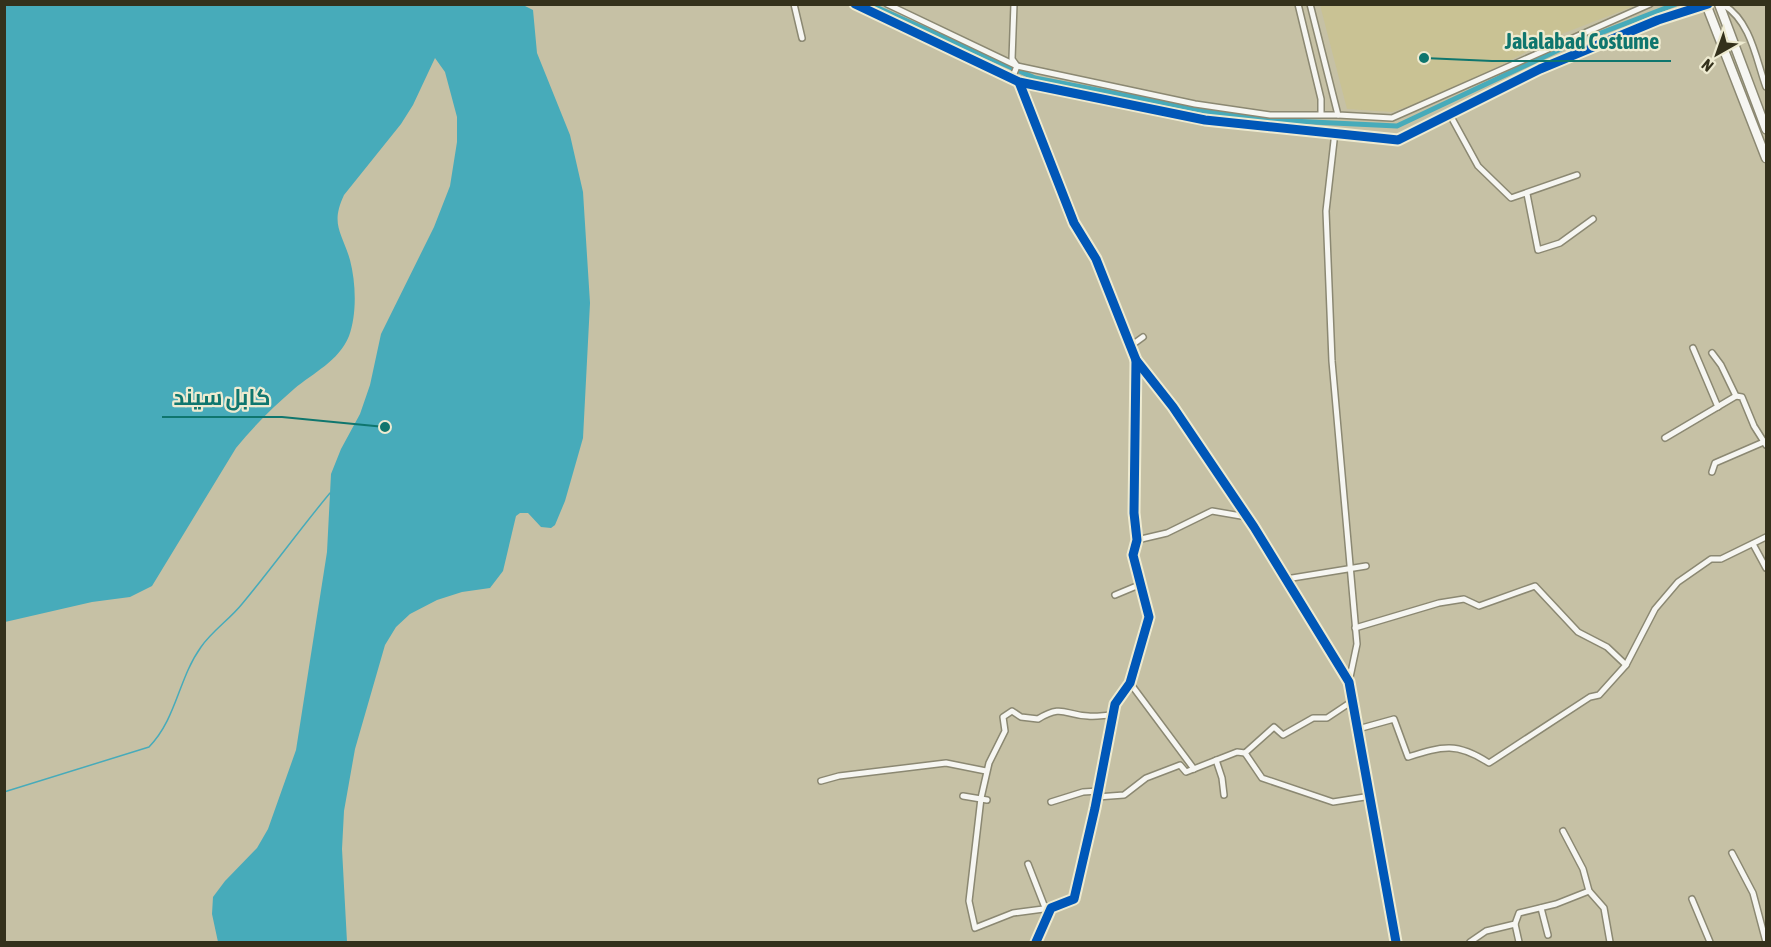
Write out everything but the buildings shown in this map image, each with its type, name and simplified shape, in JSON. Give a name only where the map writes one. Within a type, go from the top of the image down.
[{"type":"highway","points":[[1707,5],[1767,158]]},
{"type":"highway","points":[[1719,6],[1767,129]]},
{"type":"street","points":[[794,4],[802,38]]},
{"type":"street","points":[[855,4],[1019,82],[1205,120],[1398,140],[1540,69],[1658,20],[1707,5]]},
{"type":"street","points":[[887,4],[1017,66],[1195,104],[1270,115],[1321,113],[1392,118],[1650,4]]},
{"type":"street","points":[[1014,4],[1012,59],[1017,66]]},
{"type":"street","points":[[1298,4],[1321,99],[1321,113]]},
{"type":"street","points":[[1310,4],[1338,115]]},
{"type":"street","points":[[1719,6],[1724,5],[1737,13],[1750,39],[1767,87]]},
{"type":"street","points":[[1011,79],[1017,66]]},
{"type":"street","points":[[1019,82],[1074,223],[1096,259],[1132,345],[1136,360],[1134,513],[1137,540],[1133,555],[1149,617],[1130,683],[1114,704],[1113,715],[1098,794],[1074,899],[1051,908],[1013,913],[975,928],[969,901],[986,771],[1005,730],[1003,717],[1012,711],[1021,717],[1038,720],[1052,711],[1063,709],[1087,716],[1113,715]]},
{"type":"street","points":[[1449,113],[1478,166],[1511,198],[1577,175]]},
{"type":"street","points":[[1335,132],[1326,211],[1333,372],[1357,644],[1349,682]]},
{"type":"street","points":[[1527,194],[1538,250],[1560,243],[1593,219]]},
{"type":"street","points":[[1132,345],[1143,337]]},
{"type":"street","points":[[1693,348],[1718,407]]},
{"type":"street","points":[[1712,353],[1721,364],[1736,396]]},
{"type":"street","points":[[1136,360],[1173,407],[1247,517],[1349,682],[1396,942]]},
{"type":"street","points":[[1665,438],[1736,396],[1742,397],[1746,411],[1766,442],[1715,463],[1712,472]]},
{"type":"street","points":[[1137,540],[1167,533],[1212,511],[1247,517]]},
{"type":"street","points":[[1358,729],[1394,719],[1408,757],[1447,746],[1471,751],[1489,763],[1590,697],[1599,695],[1626,665],[1655,609],[1678,582],[1711,558],[1721,559],[1767,537]]},
{"type":"street","points":[[1753,543],[1767,568]]},
{"type":"street","points":[[1286,579],[1366,566]]},
{"type":"street","points":[[1115,595],[1139,585]]},
{"type":"street","points":[[1355,628],[1439,603],[1464,599],[1479,606],[1535,586],[1578,632],[1607,647],[1626,665]]},
{"type":"street","points":[[1130,683],[1194,769]]},
{"type":"street","points":[[1051,802],[1083,792],[1124,795],[1146,778],[1180,765],[1186,772],[1216,760],[1245,753],[1274,727],[1283,735],[1313,718],[1327,718],[1354,700]]},
{"type":"street","points":[[1245,753],[1262,778],[1333,802],[1371,796]]},
{"type":"street","points":[[1216,760],[1222,778],[1224,795]]},
{"type":"street","points":[[821,781],[839,776],[946,763],[986,771]]},
{"type":"street","points":[[963,796],[984,799]]},
{"type":"street","points":[[1563,831],[1583,869],[1589,891],[1604,908],[1610,942]]},
{"type":"street","points":[[1732,854],[1753,893],[1766,942]]},
{"type":"street","points":[[1028,864],[1044,905],[1051,908]]},
{"type":"street","points":[[1519,942],[1515,924],[1519,913],[1541,908],[1589,891]]},
{"type":"street","points":[[1692,899],[1710,942]]},
{"type":"street","points":[[1036,942],[1051,908]]},
{"type":"street","points":[[1541,908],[1548,935]]},
{"type":"street","points":[[1470,942],[1486,931],[1515,924]]},
{"type":"shaded area","points":[[1320,5],[1637,5],[1559,35],[1449,92],[1392,112],[1347,109]]},
{"type":"water","points":[[5,5],[523,5],[533,10],[537,53],[570,135],[583,192],[590,303],[583,438],[565,501],[555,525],[551,528],[541,527],[528,513],[520,513],[516,516],[503,571],[490,588],[462,592],[437,600],[410,614],[396,627],[385,645],[355,749],[344,811],[342,849],[347,942],[218,942],[212,914],[213,897],[257,848],[268,829],[296,750],[327,552],[331,474],[341,449],[360,414],[370,385],[381,334],[434,227],[450,186],[457,142],[457,117],[445,72],[435,58],[413,105],[401,124],[344,195],[340,205],[339,228],[354,278],[352,327],[345,345],[332,360],[271,410],[236,448],[152,586],[130,597],[92,602],[5,622]]},
{"type":"waterway","points":[[869,4],[1035,78],[1216,113],[1269,120],[1397,126],[1567,46],[1676,4]]},
{"type":"waterway","points":[[4,792],[149,747],[166,724],[187,672],[201,647],[242,604],[330,493]]},
{"type":"cycle path","points":[[855,4],[1019,82],[1205,120],[1398,140],[1540,69],[1658,20],[1708,4]]},
{"type":"cycle path","points":[[1019,82],[1074,223],[1096,259],[1136,360],[1173,407],[1254,527],[1349,682],[1396,942]]},
{"type":"cycle path","points":[[1036,942],[1051,908],[1074,899],[1095,808],[1115,704],[1130,683],[1149,617],[1133,555],[1137,540],[1134,513],[1136,360]]},
{"type":"place","name":"Jalalabad Costume","points":[[1424,58]]},
{"type":"place","name":"کابل سيند","points":[[385,427]]}]
